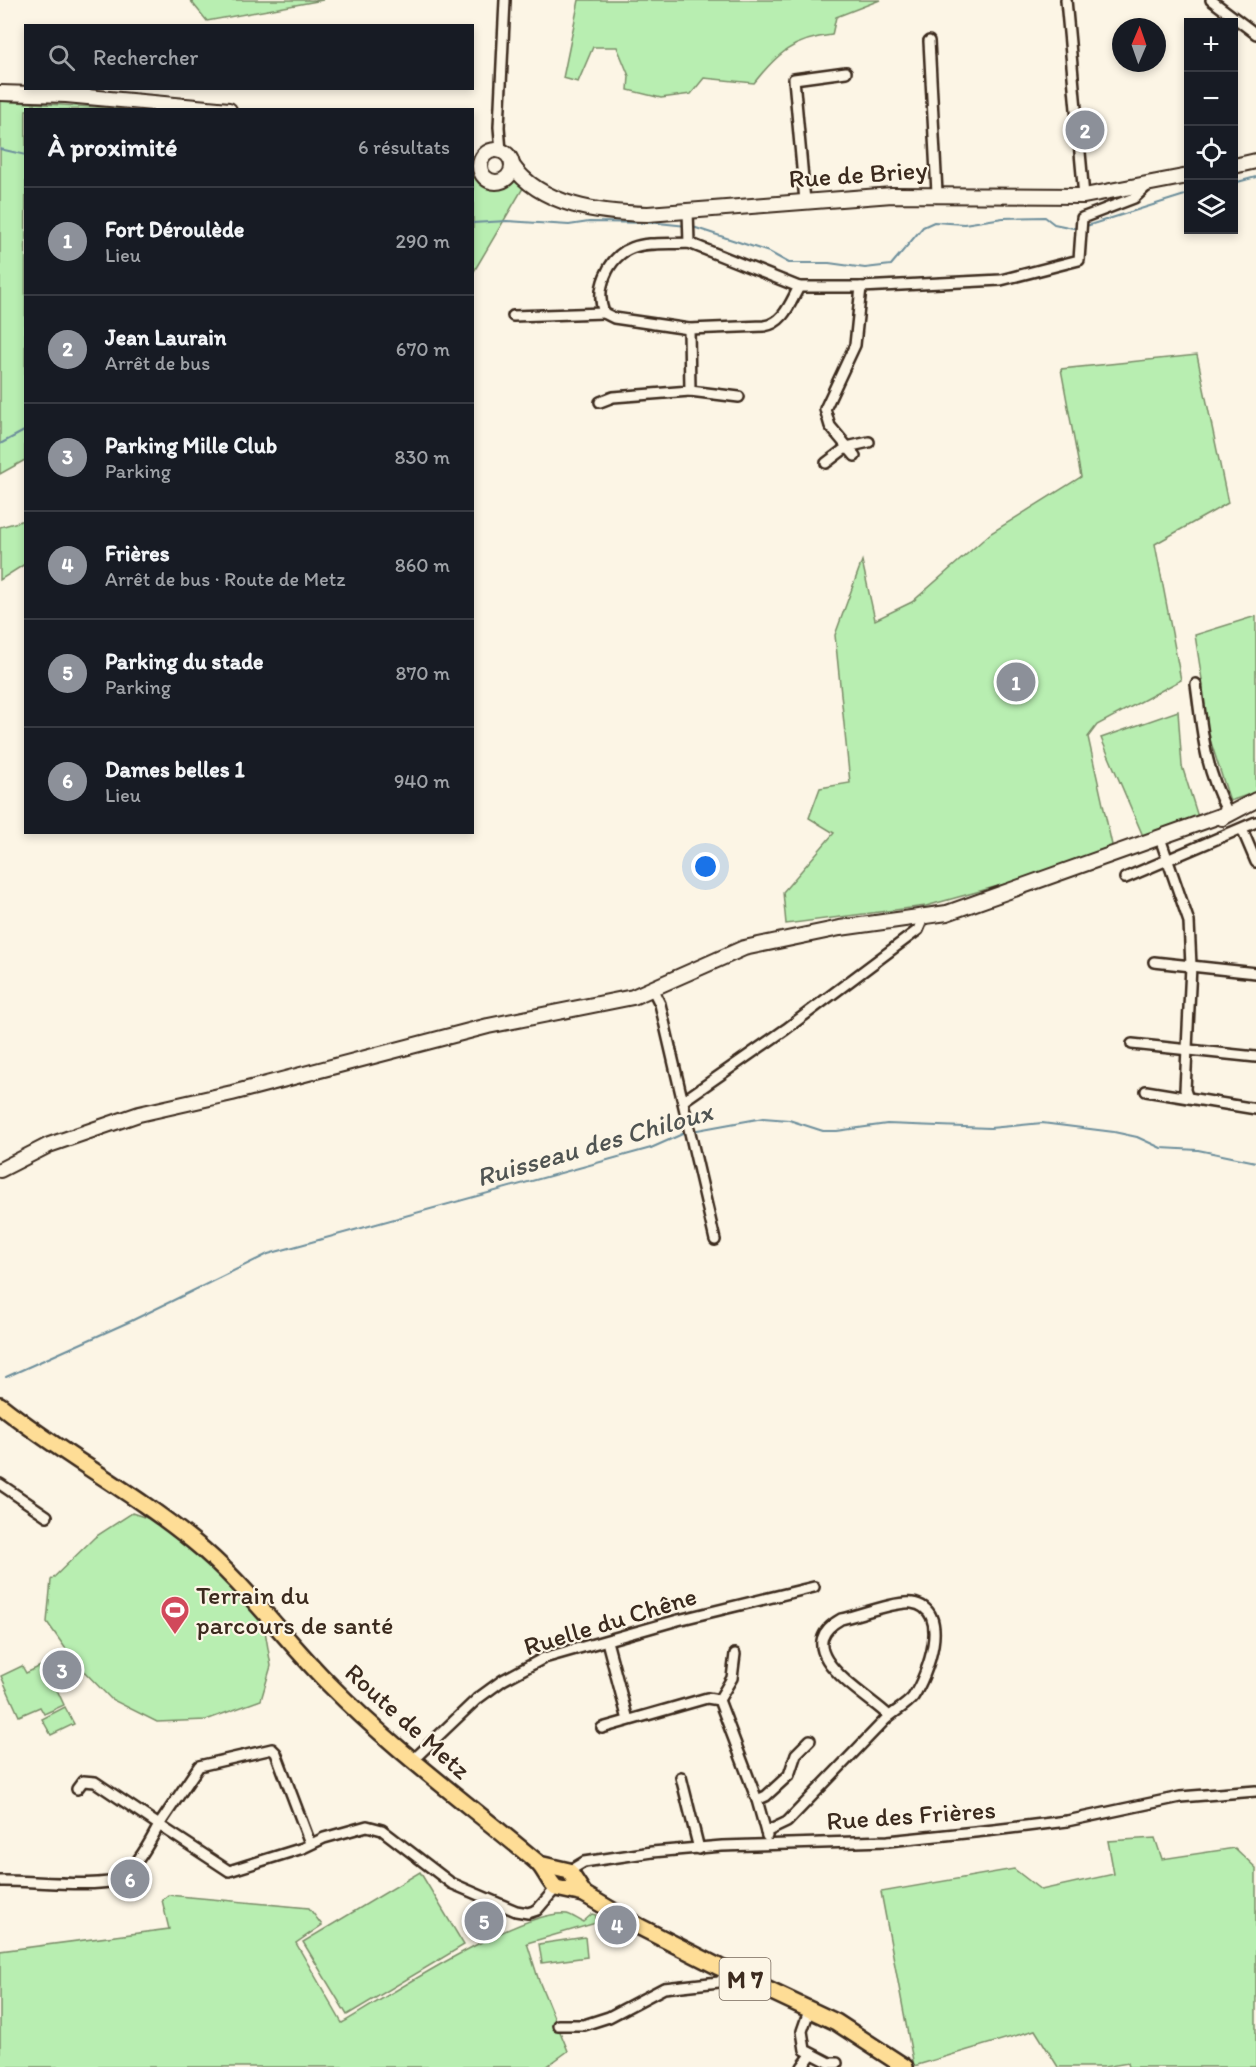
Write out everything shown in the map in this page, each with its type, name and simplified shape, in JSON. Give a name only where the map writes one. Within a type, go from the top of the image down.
[{"type":"main road","name":"Route de Metz","points":[[0,1405],[26,1426],[154,1510],[196,1543],[218,1563],[332,1687],[413,1760],[539,1864],[562,1879]]},
{"type":"main road","name":"M 7","points":[[562,1879],[640,1927],[730,1972],[810,2008],[859,2035],[904,2067]]},
{"type":"street","points":[[494,151],[499,127],[505,0]]},
{"type":"street","points":[[1077,0],[1066,1],[1084,196]]},
{"type":"street","points":[[1211,0],[1256,34]]},
{"type":"street","points":[[928,41],[937,193]]},
{"type":"street","points":[[805,201],[794,79],[846,72]]},
{"type":"street","points":[[0,93],[66,95],[207,108]]},
{"type":"street","points":[[474,149],[494,151],[508,156],[512,165],[509,175],[500,181],[486,178],[476,160],[494,151]]},
{"type":"street","points":[[1238,165],[1256,161]]},
{"type":"street","name":"Rue de Briey","points":[[512,165],[534,186]]},
{"type":"street","name":"Rue de Briey","points":[[500,181],[534,186],[569,203],[609,212],[688,214],[805,201],[937,193],[1084,196],[1184,177]]},
{"type":"street","points":[[603,313],[600,303],[604,278],[620,253],[633,246],[689,239],[799,287],[861,287],[986,281],[1029,275],[1079,260],[1079,229],[1084,217],[1138,196],[1148,185]]},
{"type":"street","points":[[688,214],[689,239]]},
{"type":"street","points":[[513,316],[603,313],[614,318],[689,329],[764,326],[775,324],[782,317],[799,287]]},
{"type":"street","points":[[855,456],[830,426],[825,409],[855,345],[861,287]]},
{"type":"street","points":[[689,329],[690,391]]},
{"type":"street","points":[[600,402],[614,397],[690,391],[739,397]]},
{"type":"street","points":[[826,463],[847,447],[870,442]]},
{"type":"street","points":[[1196,684],[1210,777],[1227,813]]},
{"type":"street","points":[[0,1170],[49,1145],[98,1126],[488,1026],[600,1004],[653,990],[744,948],[840,928],[947,913],[1114,854],[1162,842],[1256,800]]},
{"type":"street","points":[[1125,878],[1256,822]]},
{"type":"street","points":[[1242,828],[1256,862]]},
{"type":"street","points":[[1162,842],[1167,862],[1190,922],[1191,966],[1185,1090],[1187,1096]]},
{"type":"street","points":[[683,1101],[786,1029],[918,930],[923,918]]},
{"type":"street","points":[[1154,962],[1256,973]]},
{"type":"street","points":[[653,990],[660,1004],[715,1240]]},
{"type":"street","points":[[1132,1044],[1256,1057]]},
{"type":"street","points":[[1146,1091],[1256,1109]]},
{"type":"street","points":[[0,1484],[47,1516]]},
{"type":"street","name":"Ruelle du Chêne","points":[[413,1760],[477,1699],[503,1680],[544,1658],[678,1620],[814,1587]]},
{"type":"street","points":[[766,1832],[787,1822],[889,1716],[912,1697],[924,1670],[935,1634],[933,1621],[926,1609],[909,1602],[841,1619],[832,1624],[823,1638],[823,1653],[832,1669],[889,1716]]},
{"type":"street","points":[[608,1645],[628,1720]]},
{"type":"street","points":[[719,1700],[732,1678],[735,1654]]},
{"type":"street","points":[[602,1728],[707,1698],[719,1700]]},
{"type":"street","points":[[719,1700],[757,1800],[768,1844]]},
{"type":"street","points":[[757,1800],[766,1796],[789,1775],[796,1754],[810,1740]]},
{"type":"street","points":[[0,1881],[60,1881],[101,1885],[111,1883],[127,1873],[199,1767],[272,1749],[276,1753],[310,1843]]},
{"type":"street","points":[[681,1777],[699,1849]]},
{"type":"street","points":[[77,1789],[83,1781],[95,1782],[229,1871],[360,1827],[375,1827],[451,1883],[522,1913],[537,1910],[562,1879]]},
{"type":"street","name":"Rue des Frières","points":[[562,1879],[584,1862],[699,1849],[768,1844],[888,1841],[994,1830],[1067,1821],[1180,1797],[1256,1791]]},
{"type":"street","points":[[558,2025],[584,2025],[609,2017],[664,1988],[719,1982],[730,1972]]},
{"type":"street","points":[[810,2008],[804,2021],[802,2041],[805,2050],[830,2063],[837,2063]]},
{"type":"street","points":[[802,2067],[811,2055]]},
{"type":"green space","points":[[190,0],[323,0],[207,21]]},
{"type":"green space","points":[[579,0],[880,0],[836,17],[832,35],[796,44],[770,64],[754,83],[704,78],[691,94],[661,98],[628,90],[629,76],[617,47],[593,47],[578,82],[563,78]]},
{"type":"green space","points":[[0,101],[108,108],[24,108],[24,461],[0,474]]},
{"type":"green space","points":[[474,170],[526,183],[474,271]]},
{"type":"green space","points":[[1197,355],[1228,503],[1155,544],[1181,680],[1097,725],[1088,737],[1114,854],[926,906],[786,924],[783,892],[834,833],[809,818],[820,788],[850,783],[835,635],[862,561],[875,620],[912,602],[991,533],[1081,477],[1061,369]]},
{"type":"green space","points":[[24,520],[24,565],[0,580],[0,527]]},
{"type":"green space","points":[[1256,616],[1256,792],[1230,801],[1204,721],[1199,687],[1203,686],[1195,635]]},
{"type":"green space","points":[[1178,711],[1182,766],[1198,817],[1143,836],[1101,738]]},
{"type":"green space","points":[[132,1513],[162,1523],[209,1564],[263,1619],[271,1666],[261,1700],[206,1720],[157,1722],[111,1699],[75,1662],[47,1622],[51,1580],[95,1537]]},
{"type":"green space","points":[[45,1664],[64,1705],[44,1714],[40,1707],[19,1716],[1,1676],[22,1666],[26,1673]]},
{"type":"green space","points":[[65,1707],[74,1724],[51,1735],[42,1719]]},
{"type":"green space","points":[[1155,1838],[1162,1859],[1235,1848],[1256,1868],[1256,2067],[1129,2067],[1128,2063],[1104,2067],[1058,2067],[1035,2030],[914,2066],[881,1892],[1014,1869],[1041,1890],[1114,1874],[1108,1841]]},
{"type":"green space","points":[[420,1872],[464,1945],[347,2015],[303,1942]]},
{"type":"green space","points":[[168,1895],[309,1908],[322,1925],[296,1943],[342,2023],[454,1957],[519,1925],[546,1916],[567,1914],[583,1922],[592,1914],[596,1915],[596,1923],[527,1943],[539,1981],[568,2051],[546,2067],[0,2067],[0,1951],[169,1929],[162,1900]]},
{"type":"green space","points":[[585,1937],[587,1957],[542,1963],[539,1944]]},
{"type":"waterway","points":[[0,149],[24,155]]},
{"type":"waterway","points":[[1238,182],[1256,177]]},
{"type":"waterway","points":[[1083,227],[1184,195]]},
{"type":"waterway","points":[[693,227],[769,252],[789,263],[829,263],[865,268],[891,265],[923,227],[934,222],[964,224],[1003,218],[1045,217],[1054,224],[1078,229]]},
{"type":"waterway","points":[[474,223],[507,221],[569,225],[589,222],[658,223],[687,226]]},
{"type":"waterway","points":[[0,444],[24,431]]},
{"type":"waterway","name":"Ruisseau des Chiloux","points":[[692,1131],[763,1118],[789,1120],[823,1131],[887,1124],[990,1128],[1042,1123],[1114,1132],[1137,1137],[1161,1148],[1198,1150],[1256,1162]]},
{"type":"waterway","name":"Ruisseau des Chiloux","points":[[6,1377],[131,1321],[268,1254],[651,1148],[687,1132]]},
{"type":"place","name":"Jean Laurain","points":[[1085,130]]},
{"type":"place","name":"Fort Déroulède","points":[[1016,682]]},
{"type":"place","name":"Terrain du parcours de santé","points":[[175,1636]]},
{"type":"place","name":"Parking Mille Club","points":[[62,1670]]},
{"type":"place","name":"Dames belles 1","points":[[130,1879]]},
{"type":"place","name":"Parking du stade","points":[[484,1921]]},
{"type":"place","name":"Frières","points":[[617,1925]]}]
